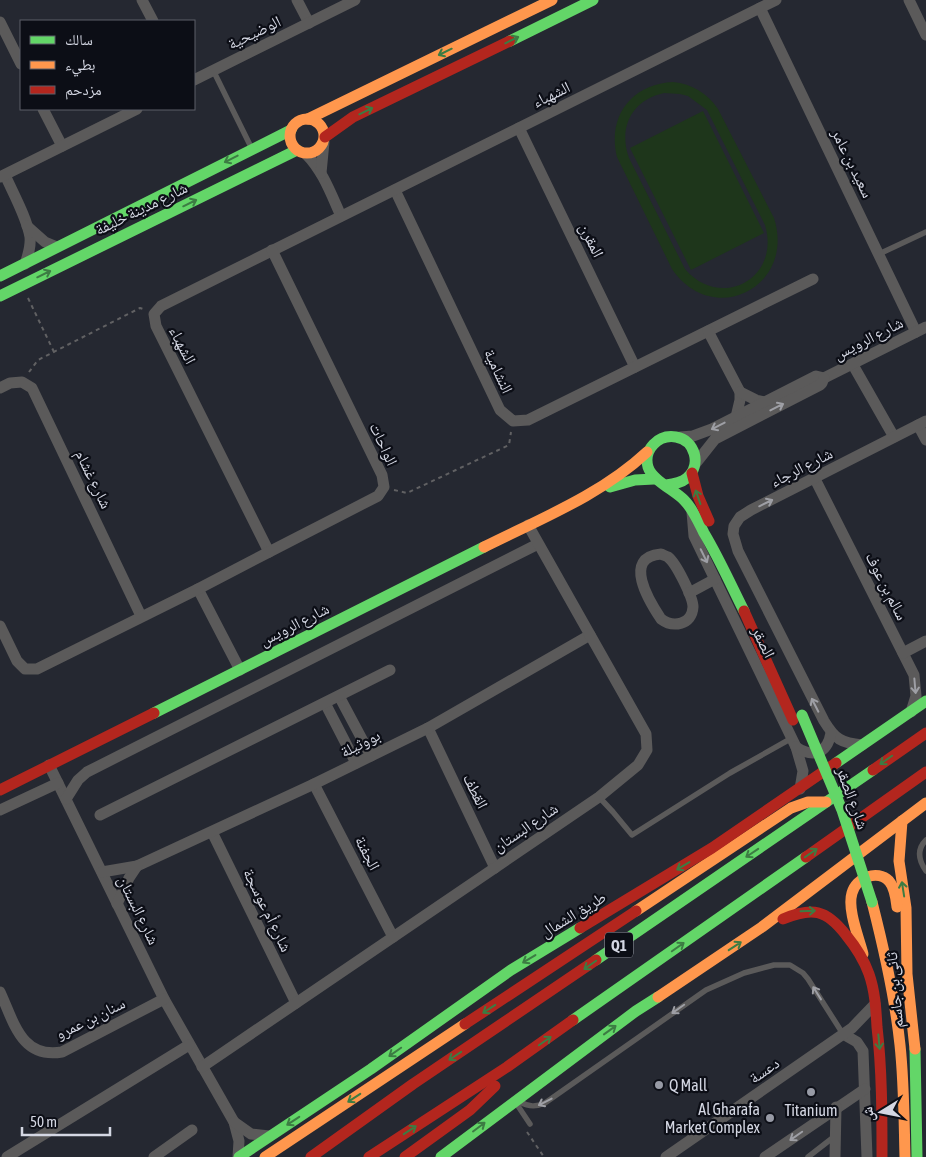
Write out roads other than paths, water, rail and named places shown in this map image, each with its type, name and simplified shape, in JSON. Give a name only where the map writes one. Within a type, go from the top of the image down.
[{"type":"main road","points":[[552,0],[533,5],[308,119],[298,122],[291,130],[290,141],[301,152],[317,151],[324,139],[353,118],[593,0]]},
{"type":"main road","points":[[308,119],[322,126],[324,139]]},
{"type":"main road","name":"شارع مدينة خليفة","points":[[0,276],[291,130]]},
{"type":"main road","name":"شارع مدينة خليفة","points":[[0,296],[301,152]]},
{"type":"main road","points":[[670,436],[680,438],[689,444],[694,452],[694,468],[685,481],[676,485],[666,485],[654,479],[649,471],[646,462],[647,452],[660,438],[670,436]]},
{"type":"main road","name":"شارع الرويس","points":[[603,488],[629,469],[647,452]]},
{"type":"main road","name":"شارع الصقر","points":[[694,468],[695,486],[702,506],[746,594],[798,718]]},
{"type":"main road","name":"شارع الرويس","points":[[0,790],[603,488],[634,480],[654,479]]},
{"type":"main road","name":"شارع الصقر","points":[[666,485],[686,502],[692,510],[798,718],[842,810],[868,904],[881,938],[898,1030],[903,1082],[905,1157]]},
{"type":"main road","name":"طريق الشمال","points":[[238,1157],[447,1016],[511,970],[712,848],[926,701]]},
{"type":"main road","name":"Q1","points":[[311,1157],[413,1084],[926,733]]},
{"type":"main road","name":"Q1","points":[[369,1157],[507,1067],[926,772]]},
{"type":"main road","points":[[265,1157],[799,804],[816,801],[826,802]]},
{"type":"main road","points":[[441,1157],[636,1011],[762,927],[926,803]]},
{"type":"main road","name":"ثانى بن جاسم","points":[[902,821],[899,861],[906,908],[907,974],[915,1040],[917,1157]]},
{"type":"main road","points":[[865,965],[851,904],[851,894],[855,885],[862,879],[871,876],[881,877],[889,881],[893,888],[907,974]]},
{"type":"main road","name":"شارع الصقر","points":[[868,904],[889,1032],[896,1107],[896,1157]]},
{"type":"main road","name":"ثانى بن جاسم","points":[[762,927],[798,912],[812,910],[824,913],[839,925],[865,965],[875,1004],[881,1063],[882,1157]]},
{"type":"main road","points":[[447,1016],[530,971],[552,968]]},
{"type":"main road","points":[[405,1157],[470,1110],[493,1089],[507,1067]]},
{"type":"street","points":[[142,0],[152,20]]},
{"type":"street","points":[[298,0],[309,23]]},
{"type":"street","name":"الوضيحية","points":[[195,79],[355,0]]},
{"type":"street","name":"الشهباء","points":[[269,552],[156,326],[154,314],[161,306],[776,0]]},
{"type":"street","points":[[909,0],[926,34]]},
{"type":"street","name":"سعيد بن عامر","points":[[760,8],[879,254],[921,330]]},
{"type":"street","points":[[0,22],[20,62]]},
{"type":"street","points":[[44,110],[62,146]]},
{"type":"street","points":[[25,264],[29,251],[30,237],[26,224],[2,176],[135,110]]},
{"type":"street","name":"المقرن","points":[[519,128],[635,367]]},
{"type":"street","points":[[321,173],[324,139]]},
{"type":"street","points":[[301,152],[317,165],[341,216]]},
{"type":"street","name":"النشامية","points":[[395,190],[500,410],[514,421],[528,420],[635,367]]},
{"type":"street","points":[[26,224],[45,242],[57,247]]},
{"type":"street","name":"الواحات","points":[[0,626],[17,661],[24,669],[37,669],[141,616],[198,590],[378,496],[384,487],[382,475],[272,250]]},
{"type":"street","points":[[635,367],[813,279]]},
{"type":"street","points":[[708,330],[740,392],[736,417]]},
{"type":"street","name":"شارع الرويس","points":[[824,378],[921,330]]},
{"type":"street","points":[[852,365],[894,437]]},
{"type":"street","points":[[680,438],[693,436],[712,429],[816,376],[824,378],[820,385],[715,439],[707,447],[694,468]]},
{"type":"street","name":"شارع غشام","points":[[0,388],[10,383],[22,382],[32,388],[141,616]]},
{"type":"street","points":[[740,392],[765,402]]},
{"type":"street","points":[[922,423],[926,440]]},
{"type":"street","name":"شارع الرجاء","points":[[733,534],[734,526],[740,517],[922,423]]},
{"type":"street","name":"سالم بن عوف","points":[[815,479],[914,675],[916,696],[911,712]]},
{"type":"street","name":"الصقر","points":[[692,510],[694,536],[794,742],[803,771],[800,789]]},
{"type":"street","name":"شارع البستان","points":[[202,1067],[599,797],[638,765],[647,750],[646,734],[528,525]]},
{"type":"street","name":"الصقر","points":[[733,534],[750,576],[831,733]]},
{"type":"street","points":[[66,799],[78,780],[87,772],[538,544]]},
{"type":"street","points":[[661,554],[669,557],[689,593],[693,606],[688,620],[682,624],[667,624],[661,619],[640,574],[641,566],[645,559],[661,554]]},
{"type":"street","points":[[689,593],[715,579]]},
{"type":"street","points":[[198,590],[240,670]]},
{"type":"street","name":"بووثيلة","points":[[102,872],[137,866],[314,784],[428,728],[590,635]]},
{"type":"street","points":[[905,657],[926,641]]},
{"type":"street","points":[[100,815],[390,670]]},
{"type":"street","points":[[339,696],[371,756]]},
{"type":"street","points":[[325,703],[356,763]]},
{"type":"street","name":"القطف","points":[[428,728],[495,868]]},
{"type":"street","points":[[794,742],[804,752],[814,754],[823,750],[829,743],[831,733],[841,741],[862,745]]},
{"type":"street","name":"شارع البستان","points":[[49,765],[164,999],[234,1122],[239,1141],[238,1157]]},
{"type":"street","points":[[0,810],[58,783]]},
{"type":"street","name":"الجفنة","points":[[314,784],[393,937]]},
{"type":"street","name":"شارع أم عوسجة","points":[[212,832],[296,1003]]},
{"type":"street","points":[[117,904],[137,866]]},
{"type":"street","name":"سنان بن عمرو","points":[[0,992],[25,1042],[32,1049],[52,1054],[62,1052],[164,999]]},
{"type":"street","name":"دعسة","points":[[666,1157],[843,1034],[858,1023],[875,1004]]},
{"type":"street","points":[[843,1034],[857,1042],[862,1051],[866,1089],[867,1157]]},
{"type":"street","points":[[7,1157],[189,1045]]},
{"type":"street","points":[[766,1157],[836,1107],[866,1089]]},
{"type":"street","points":[[835,1157],[836,1107]]},
{"type":"street","name":"شارع البستان","points":[[234,1122],[251,1134],[269,1136]]},
{"type":"street","points":[[154,1157],[192,1130]]},
{"type":"lane","points":[[213,70],[252,149]]},
{"type":"lane","points":[[879,254],[926,232]]},
{"type":"lane","points":[[599,797],[632,835],[730,773],[794,742]]},
{"type":"lane","points":[[926,840],[921,847],[919,855],[921,864],[926,871]]},
{"type":"lane","points":[[515,1100],[530,1106],[545,1103],[706,990],[731,978],[774,965],[790,965],[803,973],[843,1034]]},
{"type":"lane","points":[[515,1100],[530,1124]]},
{"type":"lane","points":[[808,1157],[835,1136]]},
{"type":"place","name":"Q Mall","points":[[659,1085]]},
{"type":"place","name":"Titanium","points":[[811,1092]]},
{"type":"place","name":"Al Gharafa Market Complex","points":[[770,1118]]}]
